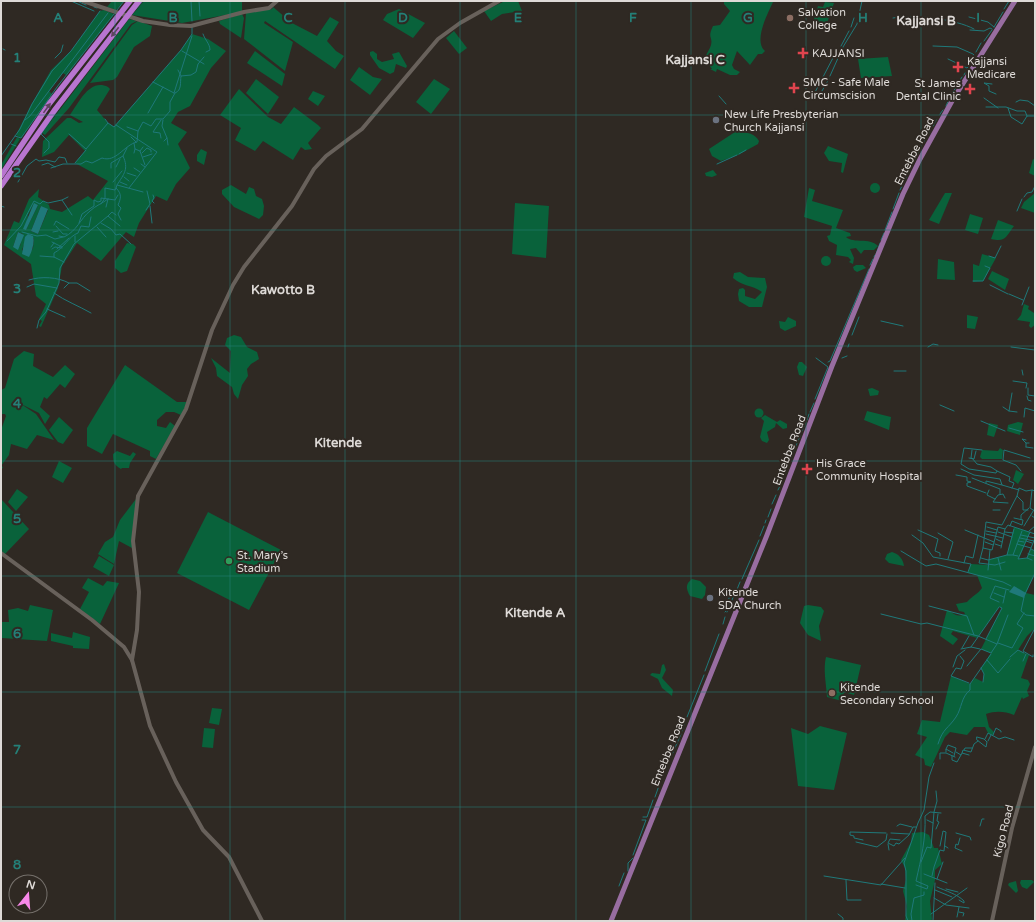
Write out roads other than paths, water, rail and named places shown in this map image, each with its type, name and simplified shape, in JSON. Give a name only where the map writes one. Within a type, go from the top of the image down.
[{"type":"highway","points":[[1,176],[49,104],[130,1]]},
{"type":"highway","points":[[1,186],[54,111],[139,1]]},
{"type":"main road","name":"Entebbe Road","points":[[611,921],[767,534],[829,373],[903,194],[949,106],[1015,1]]},
{"type":"street","points":[[83,1],[143,21],[166,25],[191,26],[244,12],[269,8],[277,1]]},
{"type":"street","points":[[132,660],[137,630],[140,592],[133,541],[138,496],[186,409],[212,330],[232,285],[244,267],[292,206],[314,169],[326,156],[362,129],[438,39],[460,23],[499,1]]},
{"type":"street","points":[[1,553],[104,629],[124,647],[132,660],[150,726],[176,782],[203,830],[229,857],[262,921]]},
{"type":"street","name":"Kigo Road","points":[[992,921],[1012,828],[1035,747]]},
{"type":"water","points":[[34,203],[38,205],[26,230],[23,229]]},
{"type":"water","points":[[41,206],[48,209],[38,234],[31,231]]},
{"type":"water","points":[[18,232],[24,235],[18,250],[13,247]]},
{"type":"water","points":[[28,234],[33,236],[34,241],[29,257],[22,254],[25,237]]},
{"type":"water","points":[[1014,586],[1026,593],[1024,598],[1009,592]]},
{"type":"waterway","points":[[71,1],[94,11]]},
{"type":"waterway","points":[[77,1],[86,5]]},
{"type":"waterway","points":[[117,10],[124,1]]},
{"type":"waterway","points":[[134,11],[143,1]]},
{"type":"waterway","points":[[191,1],[192,21]]},
{"type":"waterway","points":[[199,1],[200,16]]},
{"type":"waterway","points":[[830,76],[843,47],[857,24],[862,1]]},
{"type":"waterway","points":[[946,1],[952,1]]},
{"type":"waterway","points":[[1004,9],[1009,1]]},
{"type":"waterway","points":[[1,156],[20,129],[32,104],[52,71],[71,51],[100,11]]},
{"type":"waterway","points":[[994,27],[1003,12]]},
{"type":"waterway","points":[[25,120],[30,116],[108,13]]},
{"type":"waterway","points":[[15,136],[21,138],[57,87],[114,14]]},
{"type":"waterway","points":[[969,17],[988,22],[994,27]]},
{"type":"waterway","points":[[851,27],[854,18]]},
{"type":"waterway","points":[[893,18],[934,18],[957,22],[974,29]]},
{"type":"waterway","points":[[69,134],[86,149],[108,123],[114,127],[181,50],[192,34],[192,27]]},
{"type":"waterway","points":[[970,30],[984,31],[990,28],[992,29]]},
{"type":"waterway","points":[[984,41],[992,30]]},
{"type":"waterway","points":[[841,46],[849,31]]},
{"type":"waterway","points":[[203,34],[210,48],[210,50],[206,52]]},
{"type":"waterway","points":[[174,93],[192,36]]},
{"type":"waterway","points":[[976,52],[981,43]]},
{"type":"waterway","points":[[55,58],[61,52],[63,45]]},
{"type":"waterway","points":[[933,46],[957,47],[973,54],[974,55],[969,64]]},
{"type":"waterway","points":[[182,51],[204,64]]},
{"type":"waterway","points":[[812,98],[834,56]]},
{"type":"waterway","points":[[51,168],[63,164],[81,164],[86,161],[92,163],[102,158],[112,158],[128,146],[137,142],[138,131],[143,122],[151,126],[156,119],[163,119],[170,111],[170,102],[180,88],[181,76],[191,75],[196,72],[198,64],[204,57]]},
{"type":"waterway","points":[[948,59],[967,68],[968,67]]},
{"type":"waterway","points":[[178,70],[181,76]]},
{"type":"waterway","points":[[957,85],[962,77]]},
{"type":"waterway","points":[[819,96],[829,79]]},
{"type":"waterway","points":[[153,82],[174,93]]},
{"type":"waterway","points":[[992,84],[984,83],[989,86],[989,91],[996,94]]},
{"type":"waterway","points":[[148,113],[163,87]]},
{"type":"waterway","points":[[952,94],[956,87]]},
{"type":"waterway","points":[[719,96],[726,104]]},
{"type":"waterway","points":[[946,106],[950,97]]},
{"type":"waterway","points":[[984,98],[998,108]]},
{"type":"waterway","points":[[1016,102],[1020,100],[1028,101],[1035,106]]},
{"type":"waterway","points":[[44,153],[49,148],[49,142],[41,134],[60,107]]},
{"type":"waterway","points":[[986,107],[1006,107],[1017,111],[1025,111],[1027,116]]},
{"type":"waterway","points":[[1008,108],[1011,117],[1022,124],[1027,116],[1035,116]]},
{"type":"waterway","points":[[940,114],[943,110]]},
{"type":"waterway","points":[[105,119],[108,123]]},
{"type":"waterway","points":[[161,120],[153,132],[160,133],[161,138]]},
{"type":"waterway","points":[[163,120],[162,126],[167,138],[164,141]]},
{"type":"waterway","points":[[933,126],[936,120]]},
{"type":"waterway","points":[[116,125],[157,152],[129,188]]},
{"type":"waterway","points":[[127,127],[138,131]]},
{"type":"waterway","points":[[927,136],[931,128]]},
{"type":"waterway","points":[[131,137],[136,142]]},
{"type":"waterway","points":[[167,138],[168,145]]},
{"type":"waterway","points":[[923,143],[926,138]]},
{"type":"waterway","points":[[134,143],[135,149],[140,151],[145,165]]},
{"type":"waterway","points":[[11,144],[16,146]]},
{"type":"waterway","points":[[140,151],[143,147]]},
{"type":"waterway","points":[[127,148],[123,156],[126,168],[117,185],[143,192]]},
{"type":"waterway","points":[[142,153],[147,148],[151,150],[151,152]]},
{"type":"waterway","points":[[134,153],[135,149]]},
{"type":"waterway","points":[[900,190],[920,149]]},
{"type":"waterway","points":[[75,163],[86,150]]},
{"type":"waterway","points":[[739,154],[746,150]]},
{"type":"waterway","points":[[143,157],[152,154]]},
{"type":"waterway","points":[[717,164],[737,155]]},
{"type":"waterway","points":[[111,168],[111,163],[123,156]]},
{"type":"waterway","points":[[18,182],[27,166],[36,159],[39,161],[46,160],[55,162],[59,157],[65,158],[67,163]]},
{"type":"waterway","points":[[116,167],[120,159]]},
{"type":"waterway","points":[[42,165],[48,163],[55,167]]},
{"type":"waterway","points":[[141,164],[145,167]]},
{"type":"waterway","points":[[134,168],[140,172]]},
{"type":"waterway","points":[[113,182],[122,171]]},
{"type":"waterway","points":[[127,173],[136,176]]},
{"type":"waterway","points":[[124,177],[129,181]]},
{"type":"waterway","points":[[120,182],[127,185]]},
{"type":"waterway","points":[[117,185],[116,188],[120,196],[118,205],[121,208],[118,214],[121,220]]},
{"type":"waterway","points":[[1024,197],[1027,193],[1032,192],[1035,186]]},
{"type":"waterway","points":[[101,204],[105,198],[105,188],[115,190],[116,188]]},
{"type":"waterway","points":[[146,210],[150,204],[147,191]]},
{"type":"waterway","points":[[893,209],[899,193]]},
{"type":"waterway","points":[[106,207],[108,199],[115,200],[118,195]]},
{"type":"waterway","points":[[153,195],[154,198],[152,201],[154,203]]},
{"type":"waterway","points":[[68,197],[62,200],[72,215]]},
{"type":"waterway","points":[[79,223],[82,214],[94,206],[94,200],[98,202],[101,201],[101,198],[108,199]]},
{"type":"waterway","points":[[59,236],[64,237],[72,232],[90,211],[108,199]]},
{"type":"waterway","points":[[1017,211],[1022,199]]},
{"type":"waterway","points":[[7,241],[21,226],[34,201],[40,204],[43,201],[48,203],[62,200]]},
{"type":"waterway","points":[[150,206],[152,223]]},
{"type":"waterway","points":[[116,215],[112,212],[108,216],[120,226]]},
{"type":"waterway","points":[[885,230],[892,212]]},
{"type":"waterway","points":[[37,328],[39,320],[46,312],[59,283],[60,268],[74,244],[108,216]]},
{"type":"waterway","points":[[54,257],[54,253],[78,233],[81,226],[89,227],[91,217]]},
{"type":"waterway","points":[[54,225],[56,221],[69,229]]},
{"type":"waterway","points":[[101,223],[111,229],[116,235],[120,234],[131,244]]},
{"type":"waterway","points":[[56,226],[63,234],[67,234]]},
{"type":"waterway","points":[[97,227],[106,237]]},
{"type":"waterway","points":[[53,232],[58,231]]},
{"type":"waterway","points":[[22,232],[37,236],[46,235],[55,239],[63,237]]},
{"type":"waterway","points":[[881,240],[884,233]]},
{"type":"waterway","points":[[75,236],[75,242]]},
{"type":"waterway","points":[[57,249],[69,238]]},
{"type":"waterway","points":[[52,242],[62,247]]},
{"type":"waterway","points":[[51,247],[54,243]]},
{"type":"waterway","points":[[876,254],[880,243]]},
{"type":"waterway","points":[[989,256],[995,258],[1001,246]]},
{"type":"waterway","points":[[52,249],[55,247],[62,248]]},
{"type":"waterway","points":[[40,256],[54,257],[64,262]]},
{"type":"waterway","points":[[870,265],[873,259]]},
{"type":"waterway","points":[[973,281],[983,281],[990,268],[985,266]]},
{"type":"waterway","points":[[828,362],[830,361],[869,269]]},
{"type":"waterway","points":[[29,280],[49,278],[60,279],[69,283]]},
{"type":"waterway","points":[[64,288],[69,283],[77,283],[90,291]]},
{"type":"waterway","points":[[27,287],[34,284],[57,288]]},
{"type":"waterway","points":[[990,285],[1008,294]]},
{"type":"waterway","points":[[1022,305],[1029,287]]},
{"type":"waterway","points":[[54,293],[91,313]]},
{"type":"waterway","points":[[1009,294],[1023,300]]},
{"type":"waterway","points":[[47,309],[65,317]]},
{"type":"waterway","points":[[852,335],[859,317]]},
{"type":"waterway","points":[[881,321],[903,326]]},
{"type":"waterway","points":[[928,347],[933,344],[938,345]]},
{"type":"waterway","points":[[1011,347],[1035,350]]},
{"type":"waterway","points":[[842,358],[847,356]]},
{"type":"waterway","points":[[815,399],[828,367],[816,358]]},
{"type":"waterway","points":[[1022,370],[1023,375]]},
{"type":"waterway","points":[[894,371],[906,371]]},
{"type":"waterway","points":[[1013,381],[1027,383],[1026,388]]},
{"type":"waterway","points":[[1028,388],[1028,395],[1035,396]]},
{"type":"waterway","points":[[1009,411],[1012,393]]},
{"type":"waterway","points":[[1027,396],[1028,400],[1031,401]]},
{"type":"waterway","points":[[810,412],[814,403]]},
{"type":"waterway","points":[[940,405],[954,411]]},
{"type":"waterway","points":[[1003,407],[1009,411],[1017,412]]},
{"type":"waterway","points":[[1024,417],[1025,408],[1035,411]]},
{"type":"waterway","points":[[807,420],[809,414]]},
{"type":"waterway","points":[[981,421],[1005,431]]},
{"type":"waterway","points":[[802,431],[805,424]]},
{"type":"waterway","points":[[1009,428],[1023,432]]},
{"type":"waterway","points":[[784,474],[800,436]]},
{"type":"waterway","points":[[1026,440],[1022,439],[1026,443]]},
{"type":"waterway","points":[[1026,447],[1026,443],[1029,443]]},
{"type":"waterway","points":[[1026,447],[1033,448]]},
{"type":"waterway","points":[[982,450],[964,448],[961,464],[969,469],[996,473],[997,471],[1010,477],[1009,481],[1014,483],[1012,488]]},
{"type":"waterway","points":[[971,458],[972,450]]},
{"type":"waterway","points":[[1021,471],[1016,465],[1003,460],[1004,450],[1030,458]]},
{"type":"waterway","points":[[969,458],[974,459],[976,451]]},
{"type":"waterway","points":[[972,458],[977,464],[991,467],[997,471]]},
{"type":"waterway","points":[[961,469],[974,475],[1000,479],[1002,485],[1019,490]]},
{"type":"waterway","points":[[956,475],[967,477],[967,481],[971,482],[967,483],[967,486],[986,493]]},
{"type":"waterway","points":[[972,478],[1000,489],[1000,494]]},
{"type":"waterway","points":[[986,483],[986,481],[1002,485]]},
{"type":"waterway","points":[[778,490],[781,484]]},
{"type":"waterway","points":[[1028,510],[1023,510],[1023,502],[1017,496],[1019,488],[1026,491],[1032,490]]},
{"type":"waterway","points":[[989,490],[987,495],[995,499]]},
{"type":"waterway","points":[[1033,510],[1030,508],[1032,490],[1035,491]]},
{"type":"waterway","points":[[1005,498],[1003,494],[998,495],[993,502],[1008,503]]},
{"type":"waterway","points":[[772,504],[776,495]]},
{"type":"waterway","points":[[1017,496],[1002,525],[986,522],[983,548],[992,550],[998,527],[1005,529],[1008,525],[1035,534]]},
{"type":"waterway","points":[[1021,519],[1021,515],[1029,508]]},
{"type":"waterway","points":[[1024,526],[1035,508]]},
{"type":"waterway","points":[[768,517],[771,509]]},
{"type":"waterway","points":[[993,510],[1000,510]]},
{"type":"waterway","points":[[1010,526],[1012,521],[1022,525],[1023,520],[1014,518]]},
{"type":"waterway","points":[[760,536],[764,526]]},
{"type":"waterway","points":[[1029,531],[1035,526]]},
{"type":"waterway","points":[[987,527],[997,530]]},
{"type":"waterway","points":[[1001,548],[1005,529]]},
{"type":"waterway","points":[[1013,555],[1007,555],[1014,529]]},
{"type":"waterway","points":[[918,530],[938,539],[935,551],[940,553],[940,556]]},
{"type":"waterway","points":[[965,530],[994,542]]},
{"type":"waterway","points":[[986,531],[996,533]]},
{"type":"waterway","points":[[1018,556],[1013,555],[1022,531]]},
{"type":"waterway","points":[[998,532],[1012,537]]},
{"type":"waterway","points":[[1005,532],[1013,533]]},
{"type":"waterway","points":[[1027,558],[1018,559],[1030,532]]},
{"type":"waterway","points":[[938,533],[953,542],[948,559]]},
{"type":"waterway","points":[[986,534],[1003,538]]},
{"type":"waterway","points":[[912,535],[923,543],[933,557],[971,564],[968,572]]},
{"type":"waterway","points":[[964,563],[966,556],[973,558],[978,535]]},
{"type":"waterway","points":[[1021,535],[1035,538]]},
{"type":"waterway","points":[[1020,538],[1034,541]]},
{"type":"waterway","points":[[1032,560],[1027,558],[1035,538]]},
{"type":"waterway","points":[[996,539],[1002,542]]},
{"type":"waterway","points":[[742,579],[759,540]]},
{"type":"waterway","points":[[1018,541],[1024,542]]},
{"type":"waterway","points":[[1026,541],[1032,543]]},
{"type":"waterway","points":[[985,542],[993,545]]},
{"type":"waterway","points":[[995,544],[1001,546]]},
{"type":"waterway","points":[[1017,544],[1031,548]]},
{"type":"waterway","points":[[983,548],[979,563],[995,565],[1005,562]]},
{"type":"waterway","points":[[1031,549],[1035,551]]},
{"type":"waterway","points":[[988,570],[990,550]]},
{"type":"waterway","points":[[901,551],[926,566],[936,564],[1003,582],[1011,586]]},
{"type":"waterway","points":[[1028,554],[1035,556]]},
{"type":"waterway","points":[[981,558],[988,560],[1007,555]]},
{"type":"waterway","points":[[998,558],[1001,570]]},
{"type":"waterway","points":[[1025,594],[1035,573]]},
{"type":"waterway","points":[[736,592],[740,582]]},
{"type":"waterway","points":[[999,602],[990,598],[995,586],[1009,590]]},
{"type":"waterway","points":[[1003,603],[1006,590]]},
{"type":"waterway","points":[[994,593],[1004,597]]},
{"type":"waterway","points":[[730,605],[734,595]]},
{"type":"waterway","points":[[727,603],[730,596]]},
{"type":"waterway","points":[[1024,597],[1021,611],[1026,615],[1035,616]]},
{"type":"waterway","points":[[929,606],[967,616],[974,635]]},
{"type":"waterway","points":[[971,647],[999,607]]},
{"type":"waterway","points":[[986,639],[1002,608],[1000,607]]},
{"type":"waterway","points":[[998,643],[1012,648],[1023,628],[1017,624],[1024,613]]},
{"type":"waterway","points":[[881,614],[921,624],[927,623],[978,636],[997,644],[991,653],[981,649],[967,666]]},
{"type":"waterway","points":[[997,644],[1008,615]]},
{"type":"waterway","points":[[723,624],[725,617]]},
{"type":"waterway","points":[[1033,655],[1033,657],[1023,651],[1035,628]]},
{"type":"waterway","points":[[705,671],[719,634]]},
{"type":"waterway","points":[[962,648],[969,636]]},
{"type":"waterway","points":[[961,649],[971,647],[980,649]]},
{"type":"waterway","points":[[953,667],[957,656],[965,650]]},
{"type":"waterway","points":[[1010,657],[1018,650],[1024,653]]},
{"type":"waterway","points":[[938,744],[944,732],[958,714],[963,699],[970,690],[970,684],[991,654]]},
{"type":"waterway","points":[[1023,661],[1026,654]]},
{"type":"waterway","points":[[960,656],[964,661],[961,669],[956,668],[951,676],[969,683]]},
{"type":"waterway","points":[[987,660],[998,673],[1010,659]]},
{"type":"waterway","points":[[981,668],[984,674],[983,682]]},
{"type":"waterway","points":[[687,717],[704,675]]},
{"type":"waterway","points":[[682,731],[685,721]]},
{"type":"waterway","points":[[993,735],[996,728],[1001,732]]},
{"type":"waterway","points":[[985,739],[988,733],[999,739],[1005,737],[1014,740]]},
{"type":"waterway","points":[[671,757],[681,734]]},
{"type":"waterway","points":[[988,741],[991,735]]},
{"type":"waterway","points":[[977,737],[984,739],[987,742],[986,747],[977,740],[977,737]]},
{"type":"waterway","points":[[969,755],[962,753],[963,750],[971,752],[974,744],[978,741]]},
{"type":"waterway","points":[[946,749],[948,745],[956,748],[954,756]]},
{"type":"waterway","points":[[964,750],[965,748],[972,748]]},
{"type":"waterway","points":[[946,752],[946,749],[953,753]]},
{"type":"waterway","points":[[956,752],[961,755],[962,753]]},
{"type":"waterway","points":[[940,759],[940,753],[946,753],[955,757]]},
{"type":"waterway","points":[[952,756],[952,760],[957,762],[961,755]]},
{"type":"waterway","points":[[665,772],[669,761]]},
{"type":"waterway","points":[[908,921],[906,916],[906,871],[904,863],[924,810],[929,777],[934,763]]},
{"type":"waterway","points":[[655,797],[661,780]]},
{"type":"waterway","points":[[921,862],[927,847],[931,848],[934,812],[937,801],[936,791]]},
{"type":"waterway","points":[[643,817],[647,817],[653,800]]},
{"type":"waterway","points":[[916,885],[927,889],[928,886],[916,881],[924,841],[925,816],[930,812],[941,813]]},
{"type":"waterway","points":[[936,829],[939,822],[937,821],[938,814]]},
{"type":"waterway","points":[[980,826],[982,819],[984,819]]},
{"type":"waterway","points":[[633,855],[646,820],[642,820]]},
{"type":"waterway","points":[[927,820],[933,823]]},
{"type":"waterway","points":[[897,826],[900,824],[912,827]]},
{"type":"waterway","points":[[900,840],[890,839],[888,843],[894,846],[896,843],[899,844],[909,835],[913,827],[916,827]]},
{"type":"waterway","points":[[932,876],[940,850],[944,851],[946,832],[943,831],[940,846]]},
{"type":"waterway","points":[[863,840],[854,838],[854,836],[850,835],[850,832],[886,833]]},
{"type":"waterway","points":[[891,833],[909,834]]},
{"type":"waterway","points":[[956,833],[970,837],[971,840]]},
{"type":"waterway","points":[[856,842],[877,847],[886,840],[887,834]]},
{"type":"waterway","points":[[960,838],[958,845],[956,844],[955,848],[962,851]]},
{"type":"waterway","points":[[888,844],[889,850]]},
{"type":"waterway","points":[[628,871],[628,863],[633,858]]},
{"type":"waterway","points":[[824,876],[881,885],[905,858]]},
{"type":"waterway","points":[[937,879],[943,862]]},
{"type":"waterway","points":[[619,886],[624,873]]},
{"type":"waterway","points":[[924,874],[947,883]]},
{"type":"waterway","points":[[846,880],[847,900],[861,900]]},
{"type":"waterway","points":[[933,921],[935,883]]},
{"type":"waterway","points":[[881,884],[905,888]]},
{"type":"waterway","points":[[937,887],[958,896],[964,901],[964,903],[959,900]]},
{"type":"waterway","points":[[931,914],[967,888]]},
{"type":"waterway","points":[[946,889],[958,892]]},
{"type":"waterway","points":[[935,890],[952,897]]},
{"type":"waterway","points":[[912,921],[911,914],[914,898],[924,895],[924,892]]},
{"type":"waterway","points":[[934,898],[946,905],[969,908]]},
{"type":"waterway","points":[[957,917],[959,907]]},
{"type":"waterway","points":[[959,912],[964,913],[963,916]]},
{"type":"waterway","points":[[838,914],[843,918],[843,921]]},
{"type":"waterway","points":[[868,921],[874,921]]},
{"type":"place","name":"Salvation College","points":[[790,18]]},
{"type":"place","name":"KAJJANSI","points":[[803,53]]},
{"type":"place","name":"Kajjansi Medicare","points":[[958,67]]},
{"type":"place","name":"SMC - Safe Male Circumscision","points":[[794,88]]},
{"type":"place","name":"St James Dental Clinic","points":[[970,89]]},
{"type":"place","name":"New Life Presbyterian Church Kajjansi","points":[[716,120]]},
{"type":"place","name":"His Grace Community Hospital","points":[[807,469]]},
{"type":"place","name":"St. Mary’s Stadium","points":[[229,561]]},
{"type":"place","name":"Kitende SDA Church","points":[[710,598]]},
{"type":"place","name":"Kitende Secondary School","points":[[832,693]]},
{"type":"district","name":"Kajjansi B","points":[[926,20]]},
{"type":"district","name":"Kajjansi C","points":[[695,59]]},
{"type":"district","name":"Kawotto B","points":[[283,289]]},
{"type":"district","name":"Kitende","points":[[338,442]]},
{"type":"district","name":"Kitende A","points":[[535,612]]}]
